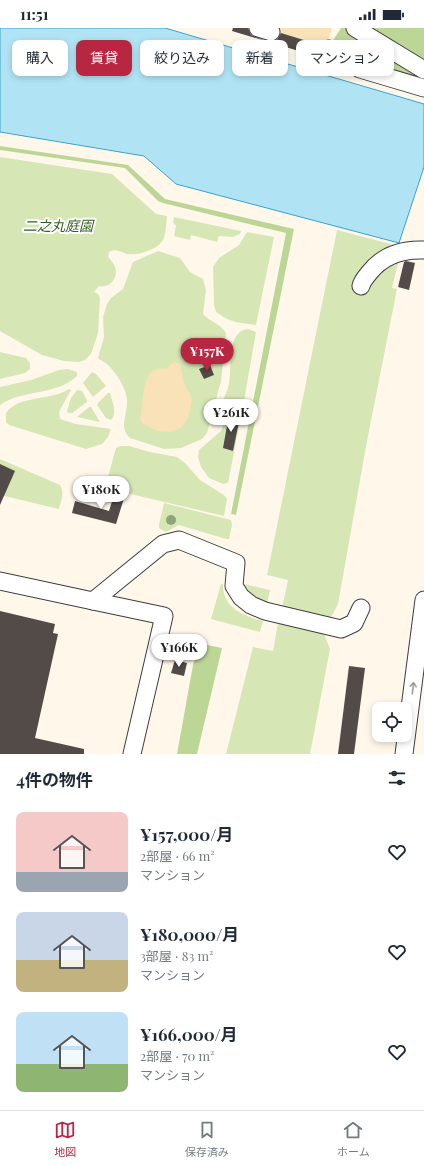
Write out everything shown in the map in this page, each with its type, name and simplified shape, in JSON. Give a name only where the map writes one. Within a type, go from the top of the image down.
[{"type":"street","points":[[258,28],[271,32],[265,28]]},
{"type":"street","points":[[355,28],[424,70]]},
{"type":"street","points":[[384,76],[424,88]]},
{"type":"street","points":[[361,286],[374,266],[390,254],[415,249],[424,250]]},
{"type":"street","points":[[93,601],[163,544],[179,540],[236,563],[234,586],[241,597],[265,611],[341,629],[354,623],[361,608]]},
{"type":"street","points":[[0,581],[164,616],[132,754]]},
{"type":"street","points":[[404,754],[424,600]]},
{"type":"green space","points":[[341,28],[348,28],[368,40],[333,40]]},
{"type":"green space","points":[[361,28],[424,28],[424,66],[394,48],[394,40],[381,40]]},
{"type":"green space","points":[[394,55],[424,73],[424,85],[394,76]]},
{"type":"green space","points":[[0,146],[128,165],[165,199],[294,229],[236,515],[231,514],[286,233],[158,201],[125,168],[0,150]]},
{"type":"green space","name":"二之丸庭園","points":[[0,157],[112,174],[156,214],[167,216],[164,238],[158,245],[148,251],[137,254],[127,254],[116,250],[109,252],[108,256],[114,266],[116,275],[110,284],[107,286],[99,286],[94,292],[98,294],[100,298],[98,333],[91,354],[85,360],[79,362],[64,361],[42,355],[0,331]]},
{"type":"green space","points":[[174,217],[241,231],[240,234],[233,237],[219,236],[217,242],[191,235],[190,240],[174,236],[176,226],[173,222]]},
{"type":"green space","points":[[337,230],[402,247],[392,288],[397,289],[367,441],[338,604],[330,619],[282,608],[288,580],[267,575]]},
{"type":"green space","points":[[247,232],[274,237],[256,325],[235,322],[225,318],[216,312],[214,305],[213,267],[219,258],[239,245]]},
{"type":"green space","points":[[158,251],[180,258],[190,272],[203,279],[206,290],[203,314],[221,327],[226,333],[221,381],[207,433],[202,439],[181,448],[164,449],[130,438],[126,434],[124,420],[127,400],[125,391],[118,377],[107,364],[98,358],[104,337],[103,317],[107,304],[111,298],[123,289],[133,262]]},
{"type":"green space","points":[[248,329],[256,332],[242,412],[225,408],[223,401],[229,384],[233,343],[236,336],[241,331]]},
{"type":"green space","points":[[0,352],[26,358],[30,363],[30,369],[25,373],[0,379]]},
{"type":"green space","points":[[68,369],[77,372],[77,376],[69,382],[49,390],[9,400],[0,405],[0,387],[31,380],[59,370]]},
{"type":"green space","points":[[92,372],[96,374],[106,386],[93,397],[83,383]]},
{"type":"green space","points":[[69,389],[71,390],[59,412],[60,419],[76,424],[111,429],[108,437],[102,444],[86,449],[9,425],[6,422],[6,413],[11,407],[18,403],[62,393]]},
{"type":"green space","points":[[77,390],[82,391],[87,402],[72,413],[68,413],[67,411],[71,398]]},
{"type":"green space","points":[[108,393],[110,393],[114,411],[111,420],[106,418],[97,405]]},
{"type":"green space","points":[[91,407],[100,422],[77,417]]},
{"type":"green space","points":[[227,414],[241,416],[228,483],[223,484],[209,478],[201,467],[198,457],[199,450],[221,431]]},
{"type":"green space","points":[[120,446],[129,446],[177,457],[185,463],[200,480],[224,495],[227,499],[224,516],[105,488],[116,448]]},
{"type":"green space","points":[[0,459],[60,485],[62,500],[59,509],[0,495]]},
{"type":"green space","points":[[164,503],[231,520],[232,525],[229,539],[179,525],[166,532],[159,528]]},
{"type":"green space","points":[[240,583],[270,590],[267,604],[249,596]]},
{"type":"green space","points":[[221,584],[223,584],[226,599],[235,609],[248,616],[263,621],[260,632],[211,619]]},
{"type":"green space","points":[[278,623],[324,634],[330,649],[310,754],[226,754],[253,647],[273,651]]},
{"type":"green space","points":[[207,645],[222,648],[197,754],[177,754],[193,665],[198,651]]},
{"type":"sand","points":[[275,28],[332,28],[328,40],[296,40],[296,42],[273,35]]},
{"type":"sand","points":[[174,362],[180,364],[184,383],[192,398],[191,407],[188,418],[181,428],[171,432],[158,431],[143,424],[140,419],[145,386],[147,378],[151,372],[157,369],[165,369]]},
{"type":"water","points":[[0,28],[165,28],[206,40],[140,40],[140,76],[224,76],[224,45],[232,48],[232,76],[288,76],[288,64],[296,66],[296,76],[329,76],[424,104],[424,167],[399,243],[176,184],[144,156],[0,132]]},
{"type":"building","points":[[233,28],[248,28],[251,35],[264,40],[263,40],[232,31]]},
{"type":"building","points":[[281,33],[304,40],[296,40],[296,50],[288,48],[288,40],[277,40]]},
{"type":"building","points":[[404,262],[415,263],[409,290],[398,287]]},
{"type":"building","points":[[210,365],[214,375],[204,379],[199,369]]},
{"type":"building","points":[[229,415],[240,417],[233,451],[223,448]]},
{"type":"building","points":[[0,464],[15,471],[0,505]]},
{"type":"building","points":[[115,492],[125,495],[116,524],[72,513],[75,501],[109,511]]},
{"type":"building","points":[[0,611],[55,624],[53,633],[58,634],[35,738],[84,749],[84,754],[0,754]]},
{"type":"building","points":[[175,660],[187,663],[184,676],[171,673]]},
{"type":"building","points":[[349,666],[365,668],[354,754],[338,754]]}]
